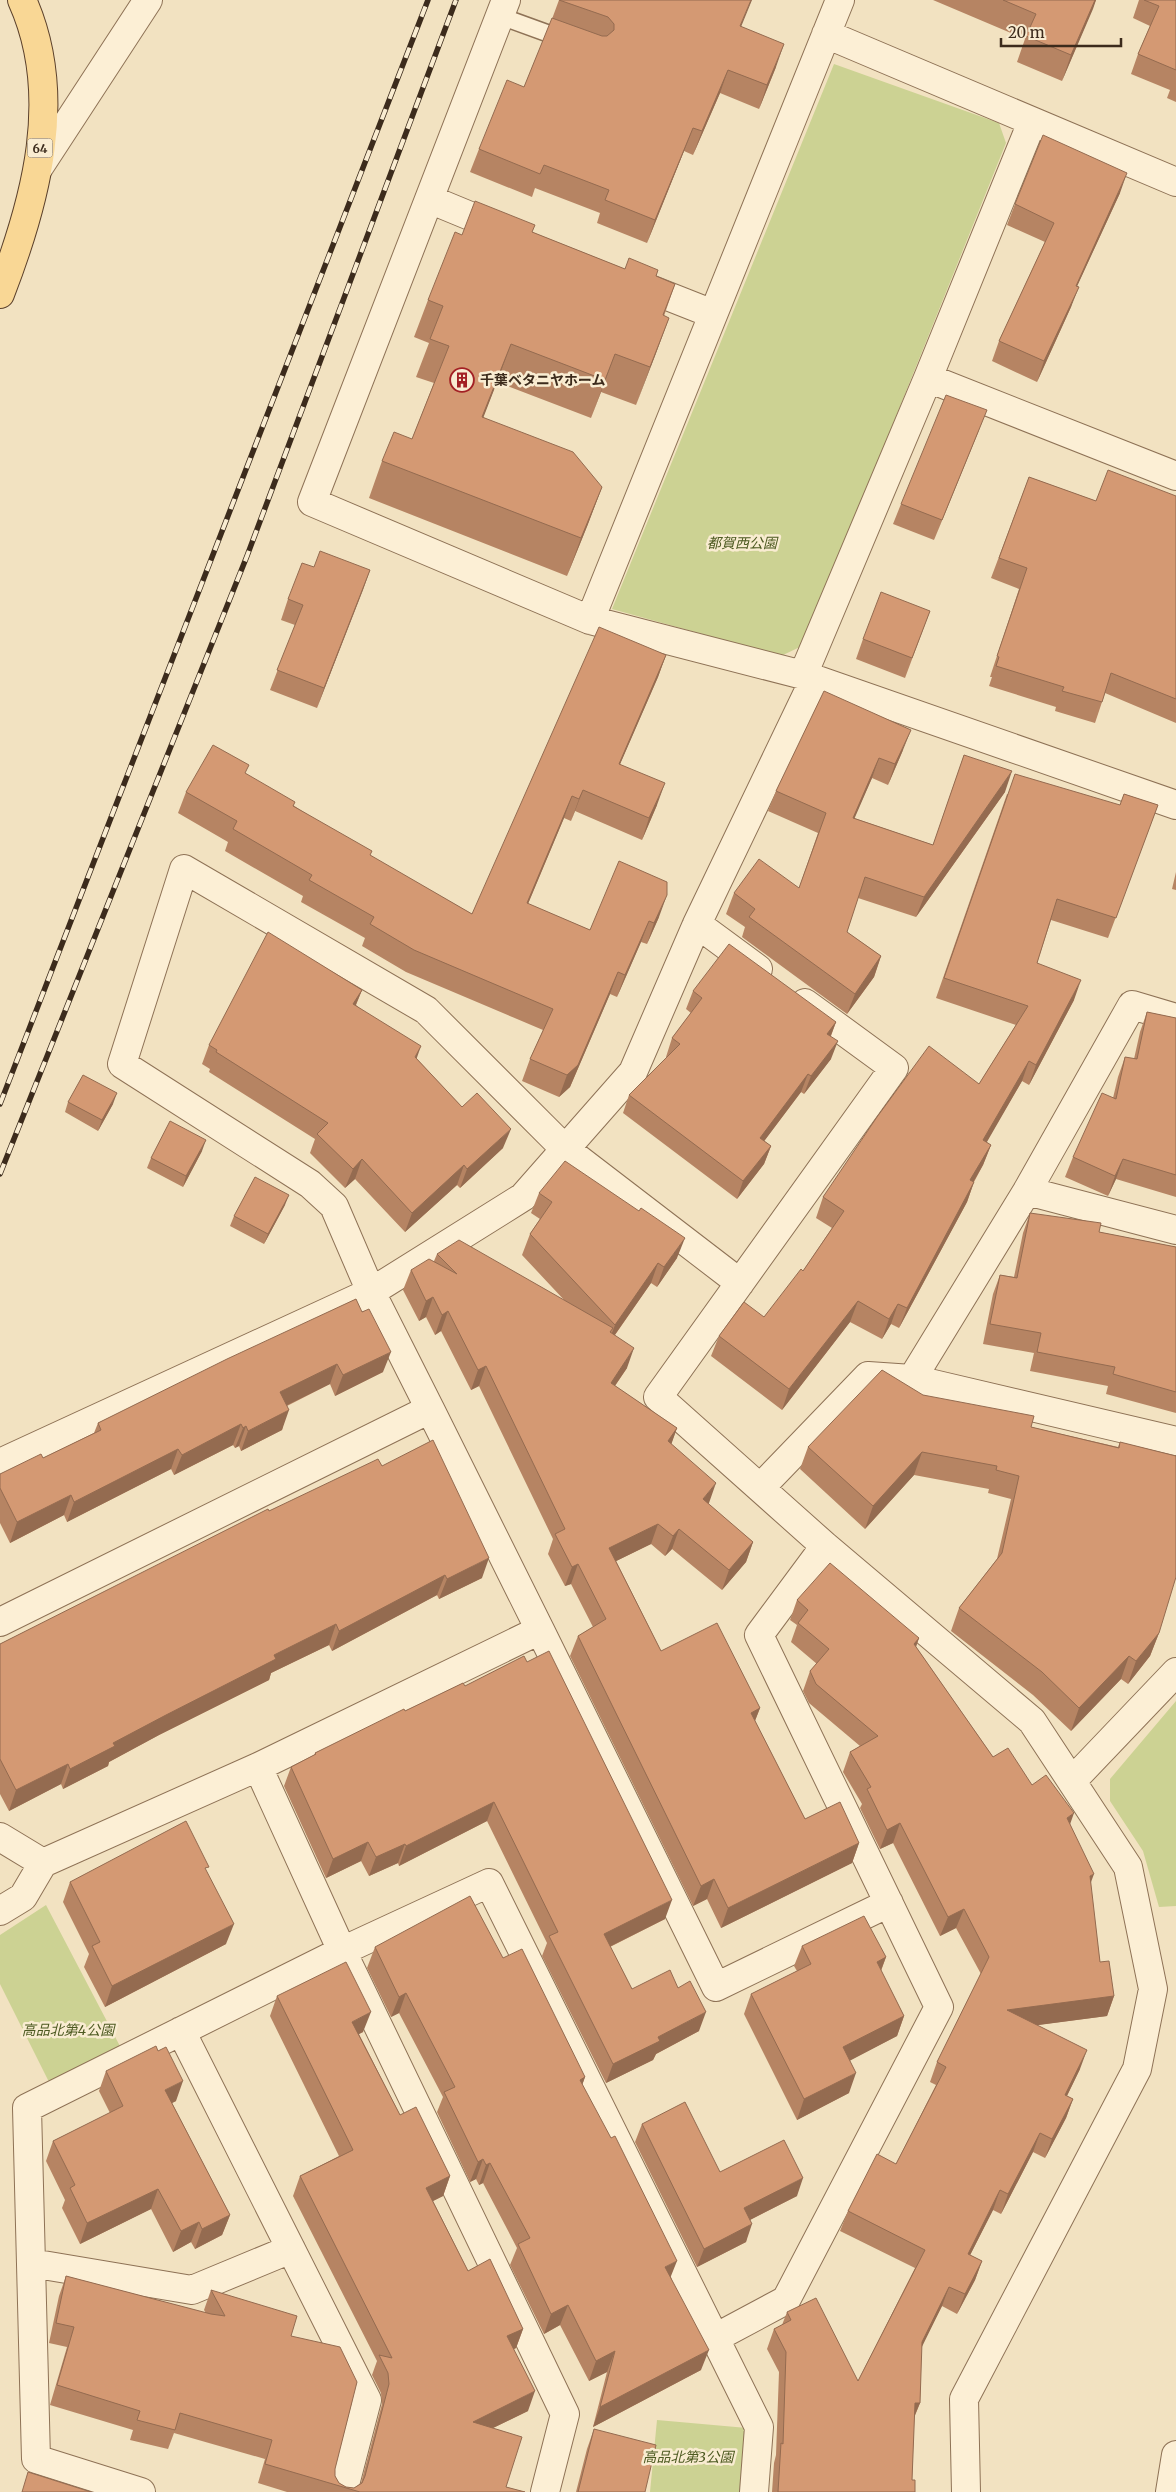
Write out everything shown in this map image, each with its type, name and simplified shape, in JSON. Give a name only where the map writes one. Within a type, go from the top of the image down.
[{"type":"main road","name":"64","points":[[0,294],[19,244],[39,167],[44,90],[33,25],[22,0]]},
{"type":"street","points":[[39,167],[148,0]]},
{"type":"street","points":[[590,620],[840,0]]},
{"type":"street","points":[[503,8],[312,502],[590,620],[809,677],[1176,804]]},
{"type":"street","points":[[826,34],[1176,182]]},
{"type":"street","points":[[0,1463],[370,1292],[523,1197],[564,1148],[633,1072],[697,924],[809,677],[1032,122]]},
{"type":"street","points":[[429,200],[530,240]]},
{"type":"street","points":[[612,274],[713,314]]},
{"type":"street","points":[[928,378],[1176,476]]},
{"type":"street","points":[[740,1283],[564,1148],[426,1010],[184,869],[122,1064],[310,1184],[334,1206],[370,1292],[430,1409],[716,1987],[889,1903]]},
{"type":"street","points":[[697,924],[894,1068],[658,1398],[825,1546],[1032,1721],[1128,1867],[1153,1989],[1136,2069],[964,2399],[966,2492]]},
{"type":"street","points":[[912,1379],[1027,1191],[1132,1005],[1176,1018]]},
{"type":"street","points":[[1027,1191],[1176,1230]]},
{"type":"street","points":[[760,1488],[868,1376],[912,1379],[1176,1441]]},
{"type":"street","points":[[0,1622],[430,1409]]},
{"type":"street","points":[[715,2338],[786,2300],[939,2007],[759,1635],[825,1546]]},
{"type":"street","points":[[0,1911],[23,1897],[43,1863],[258,1767],[540,1630]]},
{"type":"street","points":[[1072,1782],[1176,1672]]},
{"type":"street","points":[[258,1767],[342,1951],[565,2414],[545,2492]]},
{"type":"street","points":[[0,1837],[43,1863]]},
{"type":"street","points":[[141,2492],[36,2459],[27,2108],[342,1951],[489,1883],[760,2427],[754,2492]]},
{"type":"street","points":[[181,2031],[367,2400],[342,2492]]},
{"type":"street","points":[[30,2263],[192,2290],[291,2249]]},
{"type":"street","points":[[1170,2492],[1176,2455]]},
{"type":"lane","points":[[503,8],[578,44]]},
{"type":"green space","name":"都賀西公園","points":[[834,64],[999,123],[1006,143],[804,645],[781,656],[612,609]]},
{"type":"green space","points":[[1176,1701],[1176,1906],[1159,1907],[1143,1851],[1110,1801],[1110,1779]]},
{"type":"green space","name":"高品北第4公園","points":[[46,1905],[122,2050],[51,2086],[0,1984],[0,1935]]},
{"type":"green space","name":"高品北第3公園","points":[[657,2420],[747,2428],[741,2492],[650,2492]]},
{"type":"building","points":[[559,0],[751,0],[740,26],[784,44],[767,85],[728,70],[702,131],[693,128],[655,220],[605,200],[609,190],[544,165],[540,174],[479,149],[507,80],[524,87],[552,18],[602,36],[607,36],[614,30],[614,24],[608,17]]},
{"type":"building","points":[[1003,0],[1095,0],[1071,55],[1026,36],[1036,14]]},
{"type":"building","points":[[1144,0],[1176,0],[1176,70],[1138,54],[1159,6]]},
{"type":"building","points":[[1043,135],[1127,173],[1076,286],[1079,287],[1044,361],[999,341],[1054,223],[1015,204]]},
{"type":"building","points":[[475,201],[535,225],[532,232],[625,269],[629,258],[658,270],[656,276],[675,284],[663,315],[669,318],[650,367],[615,354],[605,380],[511,344],[482,417],[573,452],[602,487],[581,538],[382,461],[394,432],[412,439],[449,346],[430,339],[443,306],[428,300],[455,232],[462,235]]},
{"type":"building","points":[[946,395],[987,410],[942,520],[901,504]]},
{"type":"building","points":[[1108,470],[1176,496],[1176,699],[1111,673],[1102,702],[1062,691],[1064,687],[996,666],[999,657],[997,656],[1027,568],[999,558],[1029,477],[1096,501]]},
{"type":"building","points":[[320,551],[370,570],[324,688],[277,670],[303,605],[288,599],[302,563],[314,567]]},
{"type":"building","points":[[881,592],[930,611],[912,658],[863,639]]},
{"type":"building","points":[[599,627],[666,655],[619,764],[665,783],[649,818],[583,790],[579,799],[572,796],[527,903],[590,930],[619,861],[667,882],[667,895],[654,923],[649,921],[625,975],[618,972],[578,1065],[567,1075],[530,1059],[553,1009],[414,950],[370,924],[374,917],[309,880],[312,875],[233,829],[237,821],[186,792],[213,745],[249,765],[245,773],[295,802],[293,806],[372,851],[370,855],[472,914]]},
{"type":"building","points":[[824,691],[911,730],[895,764],[879,758],[853,818],[933,845],[964,755],[1012,771],[924,897],[865,877],[847,932],[881,956],[855,994],[749,917],[755,909],[734,893],[759,859],[799,888],[826,813],[776,791]]},
{"type":"building","points":[[1015,774],[1120,805],[1124,794],[1158,805],[1116,918],[1057,899],[1037,963],[1081,980],[1036,1065],[1029,1061],[983,1140],[991,1145],[970,1180],[974,1182],[907,1308],[898,1304],[889,1319],[858,1301],[789,1389],[719,1336],[744,1302],[764,1317],[801,1269],[803,1271],[844,1211],[823,1197],[877,1117],[929,1046],[979,1084],[1028,1006],[944,978]]},
{"type":"building","points":[[268,932],[362,990],[353,1004],[421,1046],[415,1057],[462,1107],[477,1093],[511,1129],[467,1169],[464,1165],[412,1213],[362,1159],[353,1169],[317,1134],[328,1123],[216,1052],[217,1050],[209,1045]]},
{"type":"building","points":[[729,944],[836,1022],[827,1034],[838,1041],[811,1076],[808,1074],[760,1138],[771,1146],[743,1181],[629,1095],[680,1044],[672,1038],[702,998],[693,991]]},
{"type":"building","points":[[1147,1012],[1176,1018],[1176,1175],[1123,1159],[1115,1176],[1073,1157],[1102,1093],[1116,1099],[1125,1057],[1137,1059]]},
{"type":"building","points":[[83,1075],[117,1093],[102,1120],[68,1102]]},
{"type":"building","points":[[170,1121],[206,1140],[186,1176],[151,1158]]},
{"type":"building","points":[[565,1161],[639,1211],[641,1208],[685,1238],[664,1267],[658,1263],[615,1325],[530,1234],[552,1202],[539,1193]]},
{"type":"building","points":[[255,1177],[289,1195],[268,1234],[234,1216]]},
{"type":"building","points":[[1030,1213],[1101,1223],[1099,1232],[1176,1247],[1176,1392],[1113,1374],[1115,1367],[1037,1352],[1041,1333],[990,1324],[1000,1275],[1017,1278]]},
{"type":"building","points":[[459,1240],[613,1328],[610,1332],[634,1348],[611,1383],[677,1428],[668,1441],[716,1483],[703,1499],[753,1542],[729,1570],[679,1529],[673,1536],[658,1524],[609,1548],[661,1651],[717,1623],[760,1708],[751,1713],[805,1819],[840,1802],[859,1843],[728,1908],[714,1879],[701,1886],[578,1636],[606,1619],[578,1564],[572,1567],[555,1534],[565,1529],[486,1366],[478,1370],[448,1311],[442,1315],[433,1297],[426,1301],[411,1270],[429,1259],[457,1274],[437,1254]]},
{"type":"building","points":[[356,1299],[362,1312],[369,1309],[391,1352],[343,1375],[337,1364],[280,1392],[289,1410],[248,1431],[246,1426],[243,1428],[241,1424],[182,1455],[178,1449],[74,1502],[71,1495],[17,1522],[0,1488],[0,1474],[41,1454],[43,1458],[101,1430],[98,1423],[227,1359]]},
{"type":"building","points":[[882,1370],[923,1395],[1034,1416],[1031,1427],[1119,1448],[1120,1442],[1176,1456],[1176,1577],[1159,1633],[1136,1661],[1129,1656],[1079,1708],[1042,1672],[959,1608],[1002,1553],[1019,1476],[996,1470],[997,1466],[922,1452],[873,1506],[808,1447]]},
{"type":"building","points":[[433,1440],[489,1558],[447,1579],[445,1575],[339,1631],[336,1624],[274,1655],[276,1659],[113,1743],[115,1746],[70,1769],[68,1764],[16,1790],[0,1759],[0,1644],[268,1509],[269,1511],[378,1459],[382,1466]]},
{"type":"building","points":[[830,1563],[919,1638],[914,1644],[993,1757],[1008,1748],[1032,1785],[1046,1775],[1074,1813],[1067,1818],[1094,1874],[1090,1876],[1100,1962],[1109,1961],[1114,1996],[1007,2010],[1087,2050],[1065,2095],[1073,2099],[1052,2139],[1040,2133],[1008,2194],[1000,2190],[968,2254],[982,2261],[965,2294],[949,2287],[922,2342],[920,2403],[915,2403],[912,2480],[915,2480],[915,2492],[778,2492],[781,2443],[783,2444],[786,2352],[774,2329],[791,2320],[787,2312],[816,2298],[858,2381],[925,2250],[848,2211],[877,2154],[896,2164],[946,2067],[937,2062],[989,1957],[964,1909],[948,1917],[900,1823],[887,1830],[867,1789],[871,1787],[850,1752],[878,1736],[816,1684],[810,1671],[829,1649],[798,1623],[808,1610],[797,1600]]},
{"type":"building","points":[[549,1651],[672,1900],[604,1934],[632,1989],[670,1970],[678,1988],[690,1981],[706,2012],[658,2037],[660,2041],[613,2064],[549,1936],[558,1932],[494,1802],[406,1846],[405,1844],[376,1857],[368,1842],[333,1859],[291,1767],[404,1709],[405,1711],[463,1683],[465,1686],[524,1656],[527,1662]]},
{"type":"building","points":[[186,1821],[209,1867],[205,1868],[234,1924],[112,1986],[92,1946],[100,1942],[70,1882]]},
{"type":"building","points":[[470,1896],[503,1958],[522,1949],[585,2077],[580,2080],[611,2138],[615,2136],[677,2261],[665,2267],[709,2350],[600,2407],[615,2351],[596,2361],[568,2305],[551,2314],[518,2244],[530,2238],[490,2163],[486,2165],[483,2159],[478,2162],[444,2092],[455,2087],[406,1993],[399,1997],[375,1947]]},
{"type":"building","points":[[864,1916],[886,1957],[877,1962],[904,2016],[843,2047],[856,2073],[804,2099],[751,1994],[811,1964],[802,1946]]},
{"type":"building","points":[[346,1962],[371,2012],[352,2022],[400,2115],[416,2107],[450,2176],[426,2188],[468,2271],[490,2259],[523,2329],[507,2336],[535,2391],[473,2422],[522,2437],[506,2487],[525,2492],[360,2492],[265,2464],[272,2440],[180,2413],[175,2430],[137,2420],[140,2411],[57,2385],[74,2327],[56,2323],[66,2276],[211,2314],[225,2316],[211,2290],[297,2316],[291,2336],[340,2347],[357,2382],[335,2469],[335,2476],[339,2483],[346,2487],[354,2488],[362,2483],[389,2384],[388,2373],[379,2355],[392,2358],[300,2176],[353,2150],[277,1996]]},
{"type":"building","points":[[156,2046],[158,2051],[166,2047],[183,2081],[165,2090],[230,2215],[202,2229],[199,2222],[181,2231],[158,2189],[87,2223],[70,2188],[75,2185],[53,2141],[123,2106],[106,2071]]},
{"type":"building","points":[[685,2102],[720,2172],[784,2140],[803,2178],[744,2208],[752,2224],[704,2249],[642,2124]]},
{"type":"building","points":[[594,2429],[656,2445],[645,2492],[578,2492]]},
{"type":"building","points":[[28,2472],[91,2492],[22,2492]]},
{"type":"railway","points":[[0,1104],[428,0]]},
{"type":"railway","points":[[0,1174],[247,556],[456,0]]},
{"type":"place","name":"千葉ベタニヤホーム","points":[[462,380]]}]
